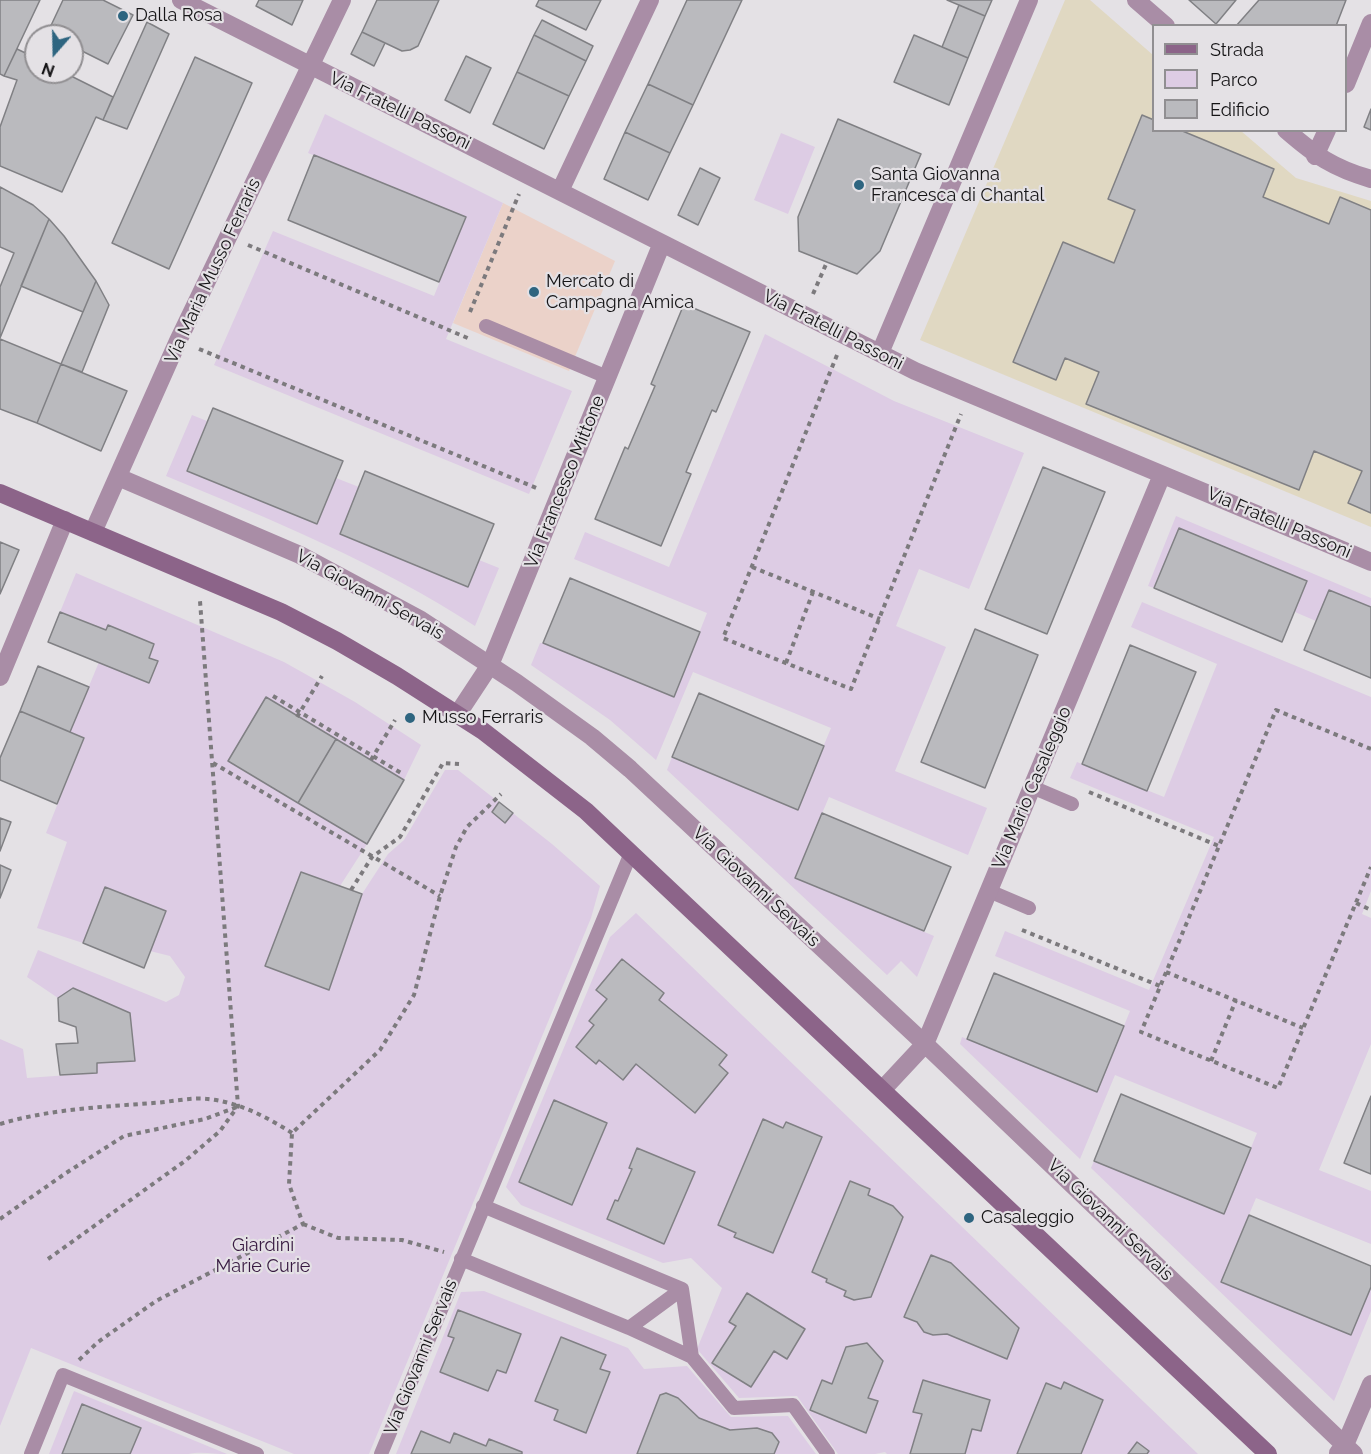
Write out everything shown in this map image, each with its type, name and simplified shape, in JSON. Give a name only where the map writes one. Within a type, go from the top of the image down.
[{"type":"street","name":"Via Fratelli Passoni","points":[[181,0],[805,314],[915,372],[1371,561]]},
{"type":"street","name":"Via Maria Musso Ferraris","points":[[118,477],[178,340],[342,0]]},
{"type":"street","points":[[560,191],[650,0]]},
{"type":"street","points":[[880,353],[1029,0]]},
{"type":"street","points":[[1136,0],[1164,24]]},
{"type":"street","points":[[1347,82],[1371,23]]},
{"type":"street","points":[[1288,132],[1316,156],[1346,172],[1371,179]]},
{"type":"street","points":[[1316,156],[1326,132]]},
{"type":"street","name":"Via Francesco Mittone","points":[[457,715],[490,665],[662,243]]},
{"type":"street","name":"Via Mario Casaleggio","points":[[883,1089],[925,1044],[1162,474]]},
{"type":"street","points":[[93,532],[118,477]]},
{"type":"street","name":"Via Giovanni Servais","points":[[118,477],[300,555],[421,620],[490,665],[592,737],[630,769],[925,1044],[1345,1451]]},
{"type":"street","points":[[0,493],[281,612],[397,676],[483,731],[586,811],[1268,1454]]},
{"type":"street","points":[[0,677],[65,520]]},
{"type":"street","points":[[1345,1451],[1371,1384]]},
{"type":"lane","points":[[486,326],[607,377]]},
{"type":"lane","points":[[1032,788],[1072,804]]},
{"type":"lane","name":"Via Giovanni Servais","points":[[381,1454],[631,853]]},
{"type":"lane","points":[[988,891],[1029,908]]},
{"type":"lane","points":[[483,1206],[682,1289]]},
{"type":"lane","name":"Via Giovanni Servais","points":[[461,1259],[629,1328],[692,1357],[734,1408],[793,1405],[828,1454]]},
{"type":"lane","points":[[629,1328],[682,1289]]},
{"type":"lane","points":[[682,1289],[692,1357]]},
{"type":"lane","points":[[31,1454],[63,1375],[257,1454]]},
{"type":"path","points":[[469,313],[527,174]]},
{"type":"path","points":[[229,237],[471,339]]},
{"type":"path","points":[[805,314],[827,262]]},
{"type":"path","points":[[460,335],[465,324]]},
{"type":"path","points":[[845,335],[723,639],[852,689],[969,394]]},
{"type":"path","points":[[178,340],[559,497]]},
{"type":"path","points":[[752,567],[879,619]]},
{"type":"path","points":[[48,1259],[185,1161],[220,1131],[238,1107],[198,576]]},
{"type":"path","points":[[786,663],[813,592]]},
{"type":"path","points":[[299,715],[322,676]]},
{"type":"path","points":[[273,696],[299,715],[401,773]]},
{"type":"path","points":[[1371,749],[1276,710],[1141,1032],[1278,1088],[1371,867]]},
{"type":"path","points":[[372,758],[395,720]]},
{"type":"path","points":[[213,763],[440,896]]},
{"type":"path","points":[[351,890],[372,856],[400,837],[443,763],[459,764]]},
{"type":"path","points":[[1081,789],[1219,846]]},
{"type":"path","points":[[461,1259],[443,1251],[402,1240],[338,1238],[303,1224],[289,1184],[292,1132],[380,1050],[409,1004],[414,995],[440,896],[456,847],[467,827],[501,794]]},
{"type":"path","points":[[1356,903],[1371,910]]},
{"type":"path","points":[[980,912],[1161,986]]},
{"type":"path","points":[[1166,972],[1303,1028]]},
{"type":"path","points":[[1210,1060],[1236,1000]]},
{"type":"path","points":[[0,1124],[28,1116],[66,1111],[207,1099],[238,1107],[273,1121],[292,1132]]},
{"type":"path","points":[[0,1219],[124,1136],[206,1119],[238,1107]]},
{"type":"path","points":[[63,1375],[98,1342],[156,1301],[303,1224]]},
{"type":"shaded area","points":[[1065,0],[1090,0],[1152,54],[1152,132],[1242,132],[1296,178],[1371,201],[1371,527],[920,340]]},
{"type":"shaded area","name":"Mercato di Campagna Amica","points":[[503,203],[615,261],[569,371],[453,323]]},
{"type":"green space","points":[[325,114],[503,203],[446,339],[572,391],[529,494],[214,365],[273,231],[434,296],[466,217],[308,153]]},
{"type":"green space","points":[[781,133],[815,147],[788,214],[754,200]]},
{"type":"green space","points":[[765,334],[894,401],[1024,453],[969,589],[919,569],[896,626],[946,647],[895,771],[987,808],[968,855],[829,797],[795,877],[934,936],[917,977],[901,961],[887,975],[667,770],[672,757],[797,810],[831,728],[693,672],[656,760],[610,720],[531,665],[540,643],[543,643],[674,697],[707,613],[574,559],[585,532],[669,567]]},
{"type":"green space","points":[[192,415],[207,421],[187,471],[317,523],[336,478],[359,487],[340,534],[467,586],[479,560],[499,568],[475,626],[363,562],[166,476]]},
{"type":"green space","points":[[1176,516],[1371,598],[1371,607],[1329,590],[1316,621],[1295,612],[1307,581],[1179,528],[1154,588],[1148,586]]},
{"type":"green space","name":"Giardini Marie Curie","points":[[76,573],[284,662],[355,702],[421,745],[404,780],[297,717],[367,844],[340,886],[301,872],[265,966],[362,894],[388,854],[404,840],[445,770],[458,770],[552,844],[600,886],[591,918],[369,1454],[294,1454],[31,1348],[0,1426],[0,1039],[23,1049],[27,1078],[97,1073],[97,1063],[135,1060],[130,1013],[73,988],[58,998],[27,977],[38,950],[166,1002],[179,995],[185,977],[170,956],[150,951],[105,888],[83,943],[37,928],[67,842],[46,833],[84,738],[70,732],[99,662],[157,661],[149,658],[154,644],[108,626],[106,630],[60,612]]},
{"type":"green space","points":[[1142,602],[1371,697],[1371,891],[1362,914],[1371,918],[1371,1044],[1319,1170],[1371,1191],[1371,1244],[1256,1198],[1221,1282],[1351,1335],[1371,1287],[1371,1311],[1334,1401],[1091,1168],[1094,1161],[1224,1214],[1257,1133],[1115,1075],[1080,1159],[960,1044],[962,1037],[1097,1092],[1130,1011],[995,956],[1005,931],[1149,990],[1214,837],[1070,778],[1077,762],[1164,797],[1217,664],[1131,627]]},
{"type":"green space","points":[[636,913],[1198,1454],[1147,1454],[1149,1451],[1137,1442],[1128,1454],[887,1454],[885,1452],[838,1454],[797,1396],[739,1398],[697,1349],[722,1288],[691,1258],[663,1263],[521,1205],[506,1187],[610,937]]},
{"type":"green space","points":[[484,1291],[628,1348],[644,1369],[687,1366],[731,1417],[788,1416],[816,1454],[396,1454],[461,1292]]},
{"type":"green space","points":[[74,1391],[227,1454],[49,1454]]},
{"type":"building","points":[[0,0],[40,0],[29,24],[24,24],[24,34],[4,76],[0,74]]},
{"type":"building","points":[[63,0],[103,0],[133,15],[108,64],[84,52],[84,24],[52,24]]},
{"type":"building","points":[[259,0],[303,0],[292,25],[256,6]]},
{"type":"building","points":[[377,0],[439,0],[418,46],[402,51],[362,32]]},
{"type":"building","points":[[539,0],[601,0],[586,30],[536,6]]},
{"type":"building","points":[[687,0],[742,0],[693,105],[648,84]]},
{"type":"building","points":[[947,0],[992,0],[985,16]]},
{"type":"building","points":[[1189,0],[1236,0],[1216,24]]},
{"type":"building","points":[[1259,0],[1346,0],[1337,24],[1238,24]]},
{"type":"building","points":[[959,5],[985,16],[968,58],[942,47]]},
{"type":"building","points":[[542,20],[593,46],[586,61],[534,35]]},
{"type":"building","points":[[147,22],[169,34],[127,129],[103,120]]},
{"type":"building","points":[[362,32],[385,43],[374,66],[351,54]]},
{"type":"building","points":[[534,35],[586,61],[569,96],[517,72]]},
{"type":"building","points":[[914,35],[968,58],[949,105],[894,82]]},
{"type":"building","points":[[17,49],[24,52],[24,84],[84,82],[113,97],[103,120],[96,117],[62,192],[0,166],[0,127],[17,80],[4,76]]},
{"type":"building","points":[[466,56],[491,68],[470,113],[445,100]]},
{"type":"building","points":[[195,57],[252,83],[169,269],[112,243]]},
{"type":"building","points":[[517,72],[569,96],[544,149],[493,124]]},
{"type":"building","points":[[648,84],[693,105],[670,153],[625,132]]},
{"type":"building","points":[[1371,109],[1371,130],[1364,127]]},
{"type":"building","points":[[1142,115],[1152,119],[1152,132],[1185,132],[1274,169],[1263,197],[1329,224],[1340,197],[1371,210],[1371,513],[1348,503],[1362,471],[1314,451],[1299,490],[1086,404],[1099,372],[1065,358],[1056,380],[1013,362],[1063,242],[1114,263],[1135,210],[1108,199]]},
{"type":"building","name":"Santa Giovanna Francesca di Chantal","points":[[838,119],[921,154],[880,251],[857,274],[799,251],[798,217]]},
{"type":"building","points":[[625,132],[670,153],[648,200],[604,179]]},
{"type":"building","points":[[314,155],[466,217],[439,282],[288,220]]},
{"type":"building","points":[[700,168],[720,178],[698,225],[678,215]]},
{"type":"building","points":[[0,187],[33,205],[49,219],[0,338],[0,287],[14,253],[0,247]]},
{"type":"building","points":[[49,219],[96,281],[83,312],[21,286]]},
{"type":"building","points":[[96,281],[109,305],[82,372],[61,364]]},
{"type":"building","points":[[684,304],[750,332],[716,412],[712,410],[686,472],[691,474],[661,546],[595,519],[625,447],[628,449],[655,386],[651,384]]},
{"type":"building","points":[[0,339],[61,364],[37,423],[0,409]]},
{"type":"building","points":[[61,364],[127,391],[101,451],[37,423]]},
{"type":"building","points":[[213,408],[343,461],[317,524],[187,471]]},
{"type":"building","points":[[1043,467],[1105,492],[1047,634],[985,609]]},
{"type":"building","points":[[365,471],[494,524],[468,587],[340,534]]},
{"type":"building","points":[[1179,528],[1307,581],[1282,642],[1154,588]]},
{"type":"building","points":[[0,542],[19,550],[0,594]]},
{"type":"building","points":[[570,578],[700,632],[674,697],[543,643]]},
{"type":"building","points":[[1329,590],[1371,607],[1371,678],[1304,650]]},
{"type":"building","points":[[60,612],[106,630],[108,625],[154,644],[149,658],[158,661],[149,683],[48,642]]},
{"type":"building","points":[[975,629],[1038,655],[985,788],[921,762]]},
{"type":"building","points":[[1130,645],[1196,672],[1147,791],[1082,764]]},
{"type":"building","points":[[38,666],[89,687],[70,732],[20,711]]},
{"type":"building","points":[[699,693],[824,746],[798,810],[672,757]]},
{"type":"building","points":[[266,697],[336,739],[298,803],[228,761]]},
{"type":"building","points":[[20,711],[84,738],[57,804],[0,780],[0,758]]},
{"type":"building","points":[[336,739],[404,780],[367,844],[298,803]]},
{"type":"building","points":[[499,802],[513,813],[505,823],[492,812]]},
{"type":"building","points":[[822,813],[951,867],[924,931],[795,878]]},
{"type":"building","points":[[0,818],[11,822],[0,851]]},
{"type":"building","points":[[0,865],[11,870],[0,898]]},
{"type":"building","points":[[301,872],[362,894],[329,990],[265,966]]},
{"type":"building","points":[[105,887],[166,911],[144,968],[83,943]]},
{"type":"building","points":[[622,959],[664,993],[659,1000],[727,1055],[719,1065],[728,1073],[695,1113],[636,1064],[623,1080],[599,1060],[596,1064],[576,1047],[594,1025],[589,1021],[607,999],[596,990]]},
{"type":"building","points":[[994,973],[1124,1026],[1097,1092],[967,1039]]},
{"type":"building","points":[[73,988],[130,1013],[135,1061],[97,1063],[97,1073],[60,1075],[56,1044],[78,1043],[76,1027],[59,1021],[58,998]]},
{"type":"building","points":[[1121,1094],[1251,1148],[1224,1214],[1094,1161]]},
{"type":"building","points":[[1371,1096],[1371,1174],[1344,1163]]},
{"type":"building","points":[[554,1100],[607,1123],[572,1205],[519,1182]]},
{"type":"building","points":[[763,1119],[783,1128],[786,1122],[822,1137],[773,1253],[734,1237],[736,1233],[718,1225]]},
{"type":"building","points":[[637,1148],[695,1172],[664,1244],[607,1219],[632,1169],[629,1168]]},
{"type":"building","points":[[850,1181],[870,1189],[868,1195],[893,1206],[903,1217],[871,1297],[854,1300],[844,1296],[846,1291],[826,1282],[827,1279],[812,1272]]},
{"type":"building","points":[[1249,1215],[1371,1266],[1371,1287],[1351,1335],[1221,1282]]},
{"type":"building","points":[[931,1255],[951,1263],[1019,1328],[1007,1359],[947,1334],[933,1335],[924,1332],[917,1322],[904,1317]]},
{"type":"building","points":[[747,1293],[805,1329],[787,1359],[774,1351],[751,1387],[712,1363],[736,1326],[729,1322]]},
{"type":"building","points":[[458,1310],[521,1334],[506,1373],[497,1370],[488,1391],[440,1372],[454,1338],[448,1336]]},
{"type":"building","points":[[561,1337],[606,1355],[600,1369],[610,1372],[586,1433],[554,1420],[558,1410],[535,1401]]},
{"type":"building","points":[[867,1343],[883,1361],[868,1398],[878,1401],[866,1433],[810,1410],[822,1380],[832,1384],[846,1347]]},
{"type":"building","points":[[923,1380],[990,1400],[981,1431],[972,1429],[965,1454],[910,1454],[922,1414],[913,1412]]},
{"type":"building","points":[[1064,1382],[1103,1400],[1081,1454],[1017,1454],[1046,1383],[1061,1389]]},
{"type":"building","points":[[666,1393],[678,1398],[699,1418],[730,1430],[757,1428],[772,1433],[779,1442],[774,1454],[637,1454],[660,1395]]},
{"type":"building","points":[[82,1404],[141,1428],[130,1454],[62,1454]]},
{"type":"building","points":[[421,1431],[450,1443],[454,1433],[486,1446],[489,1439],[522,1452],[522,1454],[411,1454]]},
{"type":"building","points":[[1137,1442],[1149,1451],[1147,1454],[1128,1454]]},
{"type":"place","name":"Dalla Rosa","points":[[123,16]]},
{"type":"place","name":"Santa Giovanna Francesca di Chantal","points":[[859,185]]},
{"type":"place","name":"Mercato di Campagna Amica","points":[[534,292]]},
{"type":"place","name":"Musso Ferraris","points":[[410,718]]},
{"type":"place","name":"Casaleggio","points":[[969,1218]]}]
